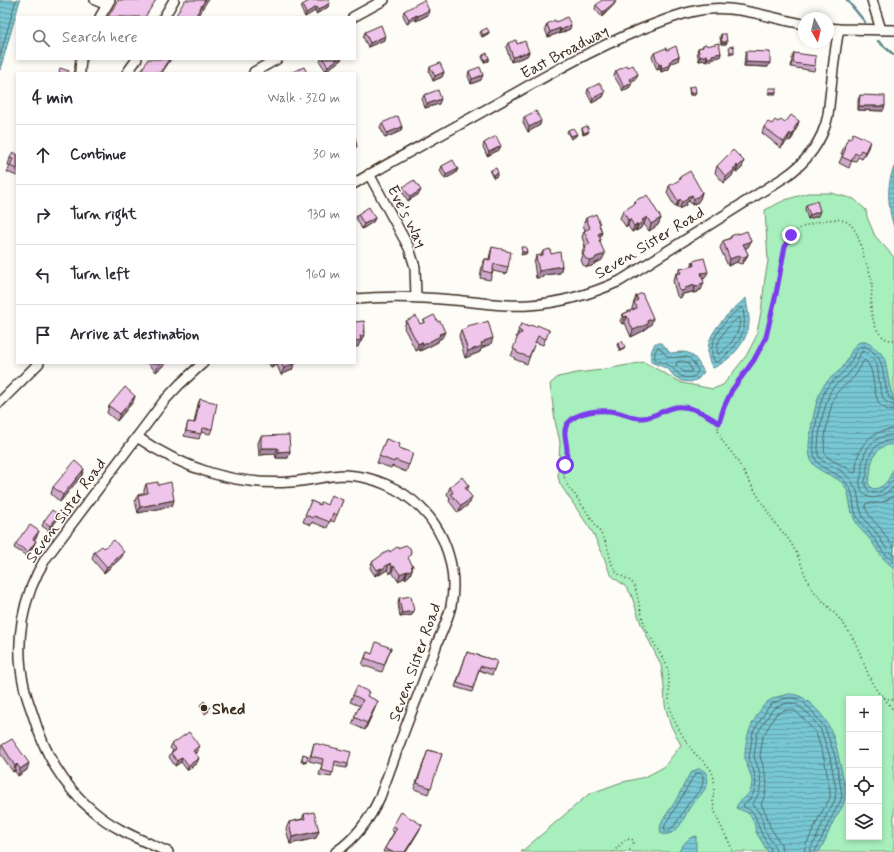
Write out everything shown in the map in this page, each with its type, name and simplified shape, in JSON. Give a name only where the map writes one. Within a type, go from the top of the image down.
[{"type":"street","points":[[95,0],[108,2],[101,16]]},
{"type":"street","points":[[165,16],[174,0]]},
{"type":"street","points":[[355,16],[384,0]]},
{"type":"street","points":[[872,0],[881,30]]},
{"type":"street","name":"East Broadway","points":[[356,182],[544,77],[599,48],[642,28],[682,14],[709,9],[727,8],[798,23]]},
{"type":"street","points":[[834,29],[894,30]]},
{"type":"street","name":"Seven Sister Road","points":[[356,299],[372,297],[416,297],[508,305],[528,305],[553,302],[585,295],[620,281],[785,177],[808,157],[817,144],[828,116],[838,29]]},
{"type":"street","points":[[80,72],[82,60]]},
{"type":"street","points":[[128,72],[136,60]]},
{"type":"street","points":[[254,72],[275,60]]},
{"type":"street","name":"Eve's Way","points":[[369,174],[410,248],[415,267],[416,297]]},
{"type":"street","points":[[0,402],[38,364]]},
{"type":"street","name":"Seven Sister Road","points":[[168,852],[133,837],[94,812],[73,792],[48,756],[37,729],[24,685],[20,658],[21,631],[30,591],[41,566],[50,552],[164,401],[202,364]]},
{"type":"street","name":"Seven Sister Road","points":[[137,437],[152,448],[185,464],[202,471],[236,479],[272,483],[339,475],[357,476],[376,480],[397,490],[416,504],[429,517],[442,537],[450,559],[452,578],[452,597],[448,617],[375,808],[363,826],[336,852]]},
{"type":"path","points":[[894,340],[888,340],[882,336],[873,319],[870,303],[872,286],[871,279],[862,247],[851,224],[836,220],[819,221],[803,227],[791,235],[785,246],[766,337],[754,360],[732,390],[724,407],[718,428],[719,434],[762,503],[777,526],[793,545],[809,583],[850,633],[877,690],[894,711]]},
{"type":"path","points":[[719,423],[701,412],[681,406],[675,406],[656,415],[644,418],[633,417],[617,412],[601,411],[576,416],[568,423],[565,431],[567,453],[564,474],[567,484],[605,542],[615,571],[630,580],[635,587],[646,629],[668,670],[669,703],[672,714],[692,750],[709,766],[714,777],[713,801],[715,812],[733,852]]},
{"type":"path","points":[[883,697],[894,700]]},
{"type":"path","points":[[613,852],[625,840],[631,838],[634,842],[629,852]]},
{"type":"green space","points":[[808,193],[831,193],[854,199],[866,210],[867,217],[875,236],[894,257],[894,852],[521,852],[589,794],[619,783],[645,777],[664,767],[681,745],[670,724],[665,705],[661,665],[641,624],[631,594],[625,586],[610,574],[593,533],[560,484],[558,476],[560,442],[555,421],[550,384],[558,377],[644,362],[682,383],[713,389],[723,385],[746,356],[756,337],[768,261],[765,210],[785,200]]},
{"type":"water","points":[[0,0],[20,0],[0,70]]},
{"type":"water","points":[[894,167],[894,227],[890,213],[889,189],[891,174]]},
{"type":"water","points":[[746,298],[749,321],[746,335],[735,353],[730,358],[713,368],[709,360],[708,353],[712,335],[722,321]]},
{"type":"water","points":[[860,342],[866,342],[871,345],[880,352],[885,360],[894,402],[894,445],[885,446],[878,450],[872,462],[868,482],[873,489],[881,487],[884,485],[894,468],[894,570],[857,524],[852,513],[848,494],[844,485],[837,479],[817,468],[811,459],[810,454],[809,441],[815,408],[822,388],[842,368],[854,347]]},
{"type":"water","points":[[655,343],[662,343],[670,353],[683,352],[690,354],[696,359],[704,372],[698,379],[691,382],[682,381],[674,376],[668,369],[651,362]]},
{"type":"water","points":[[789,694],[803,698],[825,719],[836,744],[844,782],[845,794],[843,805],[819,852],[768,852],[756,832],[754,822],[750,815],[736,808],[750,792],[752,783],[745,757],[747,737],[750,729],[759,712],[766,703],[774,698]]},
{"type":"water","points":[[697,769],[703,770],[707,775],[708,780],[705,788],[690,807],[677,829],[670,834],[662,834],[660,828],[662,821],[675,802],[689,775]]},
{"type":"water","points":[[696,836],[696,852],[678,852],[688,840]]},
{"type":"building","points":[[118,0],[156,0],[146,16],[109,16]]},
{"type":"building","points":[[185,0],[205,0],[196,16],[176,16]]},
{"type":"building","points":[[311,0],[328,0],[330,3],[318,10],[316,7],[306,13],[302,5]]},
{"type":"building","points":[[424,0],[429,10],[409,19],[404,11]]},
{"type":"building","points":[[602,0],[616,1],[603,12],[596,5]]},
{"type":"building","points":[[567,17],[571,25],[561,30],[560,28],[550,32],[547,24]]},
{"type":"building","points":[[381,25],[385,36],[370,43],[365,32]]},
{"type":"building","points":[[487,28],[489,32],[483,35],[481,31]]},
{"type":"building","points":[[721,34],[726,34],[727,42],[722,42]]},
{"type":"building","points":[[516,40],[517,44],[525,41],[529,52],[513,57],[508,43]]},
{"type":"building","points":[[719,43],[721,53],[712,55],[712,57],[708,58],[707,55],[700,57],[698,48],[703,47],[703,45],[706,44],[707,46]]},
{"type":"building","points":[[676,46],[679,56],[669,62],[670,65],[662,68],[661,64],[659,65],[654,53]]},
{"type":"building","points":[[734,46],[734,52],[730,52],[729,47]]},
{"type":"building","points":[[746,51],[770,52],[770,63],[746,62]]},
{"type":"building","points":[[487,53],[489,58],[485,60],[483,55]]},
{"type":"building","points":[[794,53],[816,56],[815,66],[793,63]]},
{"type":"building","points":[[147,60],[168,60],[161,72],[141,72]]},
{"type":"building","points":[[324,60],[337,60],[328,66]]},
{"type":"building","points":[[440,63],[444,72],[435,76],[430,67]]},
{"type":"building","points":[[627,65],[628,67],[633,65],[638,74],[630,79],[632,83],[624,87],[616,71]]},
{"type":"building","points":[[304,67],[306,72],[292,72]]},
{"type":"building","points":[[480,67],[483,75],[472,79],[469,71]]},
{"type":"building","points":[[60,68],[69,71],[68,72],[59,72]]},
{"type":"building","points":[[600,83],[605,92],[593,98],[588,89]]},
{"type":"building","points":[[695,86],[696,92],[690,93],[689,87]]},
{"type":"building","points":[[769,88],[776,88],[776,92],[769,92]]},
{"type":"building","points":[[438,90],[441,99],[427,104],[424,95]]},
{"type":"building","points":[[860,95],[885,96],[885,106],[859,106]]},
{"type":"building","points":[[536,111],[541,121],[529,127],[524,117]]},
{"type":"building","points":[[791,115],[799,121],[794,129],[795,131],[792,135],[790,133],[784,142],[764,127],[768,122],[772,124],[775,120],[778,122],[781,120],[785,123]]},
{"type":"building","points":[[398,116],[402,127],[387,133],[382,123]]},
{"type":"building","points":[[587,126],[589,131],[584,133],[582,128]]},
{"type":"building","points":[[573,128],[577,134],[571,136],[568,130]]},
{"type":"building","points":[[853,133],[870,141],[865,152],[861,150],[858,155],[855,153],[851,161],[842,157],[848,138],[850,139]]},
{"type":"building","points":[[496,136],[501,146],[489,152],[484,143]]},
{"type":"building","points":[[733,150],[744,161],[738,167],[737,165],[726,177],[717,166]]},
{"type":"building","points":[[13,152],[16,154],[16,169],[10,166],[13,159],[10,158]]},
{"type":"building","points":[[453,160],[458,169],[446,175],[442,166]]},
{"type":"building","points":[[496,168],[498,173],[493,175],[491,170]]},
{"type":"building","points":[[690,171],[702,192],[694,199],[692,195],[687,197],[688,199],[682,202],[680,199],[678,201],[669,186],[681,179],[680,177]]},
{"type":"building","points":[[414,180],[421,190],[410,197],[403,187]]},
{"type":"building","points":[[647,195],[661,218],[651,224],[647,217],[642,220],[644,221],[634,226],[630,219],[628,220],[623,211],[636,203],[635,201]]},
{"type":"building","points":[[817,201],[820,211],[810,215],[806,205]]},
{"type":"building","points":[[369,207],[375,218],[364,224],[358,214]]},
{"type":"building","points":[[596,214],[602,232],[598,234],[601,240],[599,240],[605,254],[590,261],[585,258],[583,254],[586,248],[584,246],[590,244],[584,231],[590,228],[586,218]]},
{"type":"building","points":[[747,231],[751,241],[743,244],[748,254],[745,257],[740,257],[740,255],[730,259],[723,241],[738,233]]},
{"type":"building","points":[[492,247],[511,252],[508,267],[494,264],[492,273],[483,271],[485,259],[490,260]]},
{"type":"building","points":[[521,247],[526,247],[527,252],[522,252]]},
{"type":"building","points":[[550,249],[551,254],[560,252],[562,266],[539,271],[536,256],[543,255],[543,251]]},
{"type":"building","points":[[704,258],[708,272],[701,273],[704,283],[695,287],[695,285],[685,288],[685,290],[681,291],[679,289],[676,274],[681,273],[680,269],[694,266],[693,261]]},
{"type":"building","points":[[642,293],[653,318],[647,321],[648,324],[633,330],[627,316],[624,317],[623,314],[637,308],[634,302],[638,300],[636,296]]},
{"type":"building","points":[[434,315],[438,322],[440,321],[445,332],[439,334],[440,336],[423,345],[422,342],[418,344],[406,321],[416,316],[420,324],[425,322],[424,320]]},
{"type":"building","points":[[364,321],[365,329],[363,330],[364,335],[360,336],[361,340],[356,341],[356,322]]},
{"type":"building","points":[[488,321],[493,338],[481,343],[482,346],[468,351],[461,330],[468,328],[467,326]]},
{"type":"building","points":[[521,324],[529,327],[530,325],[536,327],[537,325],[549,330],[546,339],[538,336],[529,357],[517,353],[517,351],[513,349],[519,333],[521,334],[522,332],[518,330]]},
{"type":"building","points":[[622,341],[625,347],[620,349],[618,343]]},
{"type":"building","points":[[282,364],[293,364],[284,368]]},
{"type":"building","points":[[125,387],[135,396],[120,414],[109,406]]},
{"type":"building","points":[[200,399],[217,403],[212,429],[202,428],[201,434],[186,431],[188,422],[195,423]]},
{"type":"building","points":[[289,435],[290,451],[278,452],[278,448],[261,448],[261,436]]},
{"type":"building","points":[[386,439],[400,444],[399,448],[413,453],[409,465],[395,460],[394,462],[379,456]]},
{"type":"building","points":[[75,461],[84,469],[63,495],[53,487]]},
{"type":"building","points":[[462,477],[469,486],[465,488],[472,497],[461,506],[451,494],[453,493],[450,487]]},
{"type":"building","points":[[158,482],[158,485],[171,482],[174,500],[140,507],[138,495],[148,493],[146,484]]},
{"type":"building","points":[[331,495],[343,500],[337,515],[333,513],[330,522],[314,516],[313,518],[305,515],[311,501],[320,505],[321,502],[327,505]]},
{"type":"building","points":[[52,510],[59,515],[50,526],[44,521]]},
{"type":"building","points":[[30,525],[39,531],[33,539],[36,541],[28,552],[16,544]]},
{"type":"building","points":[[114,540],[124,552],[107,567],[94,552],[102,546],[104,548]]},
{"type":"building","points":[[406,545],[411,551],[408,558],[413,566],[411,567],[413,569],[400,574],[394,566],[392,567],[390,563],[382,569],[377,570],[372,562],[389,550],[390,552],[397,547]]},
{"type":"building","points":[[411,596],[414,611],[402,613],[399,598]]},
{"type":"building","points":[[376,642],[391,648],[384,665],[365,658],[367,652],[372,654]]},
{"type":"building","points":[[467,652],[497,661],[494,670],[480,666],[473,688],[457,683]]},
{"type":"building","points":[[357,686],[369,692],[367,696],[378,701],[367,723],[354,717],[363,700],[353,695]]},
{"type":"building","points":[[204,701],[210,708],[206,711],[201,704]]},
{"type":"building","points":[[189,732],[199,746],[193,751],[199,758],[188,766],[182,757],[177,761],[171,753],[176,749],[172,744]]},
{"type":"building","points":[[12,739],[29,763],[20,769],[17,764],[15,766],[2,745]]},
{"type":"building","points":[[314,743],[351,752],[348,764],[335,761],[333,773],[321,770],[323,759],[311,756]]},
{"type":"building","points":[[428,750],[442,754],[431,788],[417,783]]},
{"type":"building","points":[[303,754],[308,756],[307,761],[302,760]]},
{"type":"building","points":[[314,812],[319,831],[292,837],[289,822],[305,819],[304,814]]},
{"type":"building","points":[[401,812],[422,825],[405,852],[392,852],[385,848],[397,828],[393,826]]},
{"type":"waterway","points":[[847,0],[865,22]]},
{"type":"waterway","points":[[878,41],[894,55]]},
{"type":"place","name":"Shed","points":[[204,708]]},
{"type":"route","points":[[565,465],[567,453],[565,436],[566,426],[576,416],[608,411],[644,418],[656,415],[675,406],[681,406],[701,412],[719,423],[728,397],[735,384],[754,360],[766,337],[781,273],[785,246],[791,235]]}]
